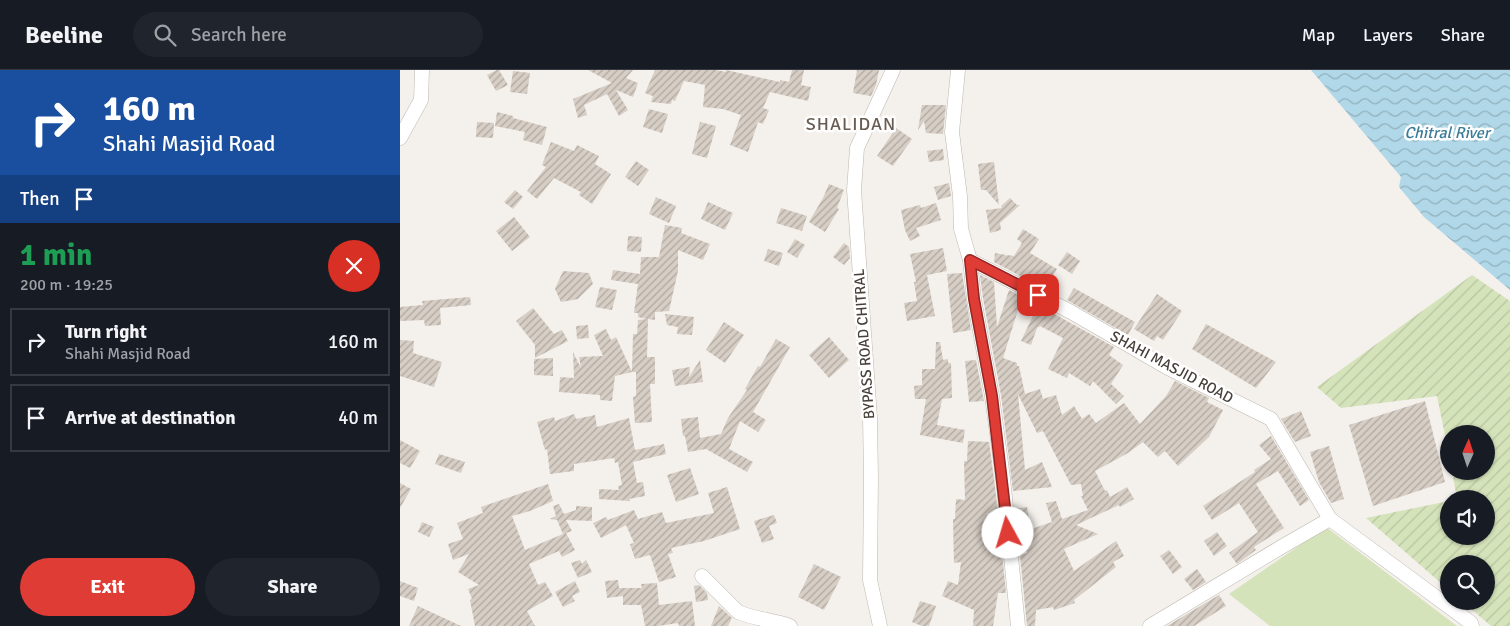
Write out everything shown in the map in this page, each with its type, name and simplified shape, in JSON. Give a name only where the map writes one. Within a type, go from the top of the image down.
[{"type":"street","points":[[400,138],[421,100],[422,70]]},
{"type":"street","name":"BYPASS ROAD CHITRAL","points":[[880,626],[870,580],[870,418],[866,338],[854,190],[857,148],[893,70]]},
{"type":"street","points":[[958,70],[952,132],[960,196],[961,229],[970,260],[974,299],[992,396],[1003,478],[1018,626]]},
{"type":"street","name":"SHAHI MASJID ROAD","points":[[970,260],[1072,312],[1168,368],[1271,420],[1330,519],[1470,625]]},
{"type":"street","points":[[1150,626],[1330,519]]},
{"type":"street","points":[[702,576],[738,612],[790,626]]},
{"type":"green space","points":[[1472,275],[1510,301],[1510,626],[1491,626],[1472,610],[1495,610],[1495,555],[1440,555],[1440,582],[1366,518],[1440,503],[1440,545],[1495,545],[1495,490],[1455,490],[1454,480],[1495,480],[1495,425],[1443,425],[1437,396],[1341,408],[1317,387]]},
{"type":"green space","points":[[1326,527],[1457,626],[1270,626],[1229,594]]},
{"type":"water","name":"Chitral River","points":[[1311,70],[1510,70],[1510,290],[1424,217],[1399,187],[1401,177]]},
{"type":"building","points":[[499,70],[508,85],[496,91],[487,75]]},
{"type":"building","points":[[588,70],[633,70],[626,78],[638,83],[633,97],[616,90],[628,110],[619,116],[607,94],[584,105],[587,115],[578,118],[573,99],[612,83]]},
{"type":"building","points":[[655,70],[715,70],[726,72],[726,70],[780,82],[780,80],[789,82],[792,70],[804,70],[801,85],[811,87],[808,101],[770,92],[763,108],[769,110],[763,124],[758,122],[748,152],[730,145],[741,115],[723,109],[703,107],[705,85],[684,81],[675,101],[672,100],[671,104],[651,102],[653,96],[645,93]]},
{"type":"building","points":[[857,70],[879,70],[876,85],[871,96],[853,93]]},
{"type":"building","points":[[513,71],[530,73],[527,94],[510,92]]},
{"type":"building","points":[[922,105],[946,105],[943,134],[926,133],[924,121],[918,130]]},
{"type":"building","points":[[649,109],[668,114],[662,133],[643,127]]},
{"type":"building","points":[[497,112],[547,127],[542,145],[523,140],[525,132],[495,126]]},
{"type":"building","points":[[477,122],[494,123],[493,138],[476,137]]},
{"type":"building","points":[[700,122],[716,126],[707,158],[692,154]]},
{"type":"building","points":[[896,128],[912,139],[893,166],[877,156]]},
{"type":"building","points":[[551,142],[574,151],[577,145],[599,156],[595,164],[611,174],[592,204],[579,195],[581,192],[554,178],[537,199],[527,191],[546,167],[542,165]]},
{"type":"building","points":[[943,149],[944,160],[929,162],[927,151]]},
{"type":"building","points":[[636,161],[649,170],[638,186],[625,177]]},
{"type":"building","points":[[994,162],[999,205],[986,190],[981,190],[978,164]]},
{"type":"building","points":[[949,183],[951,196],[938,200],[934,187]]},
{"type":"building","points":[[829,184],[844,190],[837,208],[839,209],[825,232],[809,222]]},
{"type":"building","points":[[515,190],[523,197],[513,209],[504,202]]},
{"type":"building","points":[[656,197],[676,206],[669,223],[649,214]]},
{"type":"building","points":[[1010,198],[1017,205],[1020,205],[1000,223],[1001,230],[990,233],[986,210],[1002,208],[1001,206]]},
{"type":"building","points":[[708,202],[733,213],[725,230],[701,219]]},
{"type":"building","points":[[936,203],[941,220],[916,228],[920,236],[910,241],[905,230],[901,210],[920,205],[921,208]]},
{"type":"building","points":[[781,208],[807,216],[802,231],[776,223]]},
{"type":"building","points":[[514,217],[530,237],[512,251],[496,231]]},
{"type":"building","points":[[665,225],[682,228],[681,233],[710,244],[703,260],[678,250],[678,271],[669,311],[655,312],[655,320],[648,319],[647,357],[655,357],[655,384],[650,384],[652,422],[635,423],[633,397],[636,396],[636,372],[632,372],[633,334],[637,334],[638,320],[647,319],[638,317],[638,313],[634,313],[638,284],[611,280],[613,270],[640,274],[641,257],[659,257]]},
{"type":"building","points":[[1023,229],[1039,239],[1030,253],[1057,269],[1045,289],[994,262],[995,253],[1006,255],[1006,257],[1007,255],[1014,256],[1022,243],[1017,239]]},
{"type":"building","points":[[628,236],[642,237],[641,252],[627,251]]},
{"type":"building","points":[[795,239],[805,245],[797,258],[787,252]]},
{"type":"building","points":[[844,243],[849,247],[850,258],[844,265],[833,257]]},
{"type":"building","points":[[943,248],[947,271],[927,275],[935,316],[907,321],[904,303],[917,301],[914,282],[916,282],[910,254]]},
{"type":"building","points":[[768,249],[783,253],[779,266],[764,261]]},
{"type":"building","points":[[1067,252],[1080,261],[1072,274],[1058,265]]},
{"type":"building","points":[[563,271],[589,273],[593,284],[578,299],[561,302],[555,289]]},
{"type":"building","points":[[962,273],[971,330],[953,333],[947,274]]},
{"type":"building","points":[[980,275],[994,282],[997,327],[1009,290],[1022,297],[1003,358],[1017,363],[1017,366],[1019,366],[1025,394],[1040,389],[1043,399],[1056,395],[1062,415],[1074,406],[1082,419],[1089,414],[1096,423],[1124,403],[1140,424],[1166,396],[1175,381],[1209,398],[1207,402],[1223,410],[1209,437],[1178,466],[1165,451],[1158,457],[1143,442],[1128,453],[1095,471],[1110,497],[1127,487],[1134,499],[1120,507],[1119,505],[1076,525],[1098,534],[1064,549],[1074,571],[1116,541],[1124,556],[1113,562],[1116,567],[1074,600],[1075,603],[1054,610],[1053,607],[1036,610],[1035,626],[1027,626],[1020,555],[1027,553],[1026,530],[1030,529],[1017,532],[1015,509],[1027,507],[1031,529],[1052,522],[1046,503],[1056,501],[1062,519],[1088,510],[1081,496],[1083,496],[1081,484],[1071,485],[1043,431],[1037,433],[1018,394],[1025,470],[1042,462],[1052,487],[1013,491],[1001,395]]},
{"type":"building","points":[[600,287],[617,290],[612,310],[595,307]]},
{"type":"building","points":[[1074,288],[1135,322],[1128,335],[1067,300]]},
{"type":"building","points":[[1157,294],[1182,311],[1163,340],[1157,336],[1154,341],[1134,329]]},
{"type":"building","points":[[470,297],[471,305],[440,308],[441,325],[425,326],[424,320],[400,321],[400,307],[423,305],[422,301]]},
{"type":"building","points":[[1038,305],[1114,347],[1109,355],[1123,365],[1111,384],[1124,396],[1116,404],[1093,381],[1090,386],[1069,373],[1067,378],[1048,369],[1063,338],[1040,326],[1037,328],[1031,345],[1021,341]]},
{"type":"building","points":[[533,308],[554,334],[562,330],[568,341],[535,358],[535,345],[516,321]]},
{"type":"building","points":[[665,314],[694,317],[692,335],[677,334],[678,327],[667,325]]},
{"type":"building","points":[[724,322],[744,335],[725,363],[706,350]]},
{"type":"building","points":[[1206,324],[1276,362],[1256,388],[1192,349]]},
{"type":"building","points":[[588,325],[589,338],[577,339],[576,326]]},
{"type":"building","points":[[606,329],[611,340],[616,337],[632,372],[615,376],[612,401],[600,400],[600,395],[559,392],[560,377],[574,378],[573,352],[581,368],[579,357],[603,356],[594,335]]},
{"type":"building","points":[[829,337],[849,360],[829,378],[809,355]]},
{"type":"building","points":[[776,339],[790,347],[753,412],[766,420],[758,432],[740,421],[729,449],[753,462],[747,472],[706,449],[688,452],[685,436],[683,436],[681,419],[698,417],[700,438],[721,434],[728,418],[747,390],[745,389],[758,366],[760,367]]},
{"type":"building","points":[[400,340],[414,341],[413,353],[442,362],[434,387],[400,376]]},
{"type":"building","points":[[936,342],[940,342],[943,360],[948,359],[948,363],[951,363],[952,398],[942,399],[937,425],[965,430],[963,443],[920,435],[926,399],[915,399],[914,386],[922,385],[922,369],[935,369]]},
{"type":"building","points":[[553,358],[553,376],[534,375],[534,359]]},
{"type":"building","points":[[700,360],[703,382],[675,386],[672,370],[690,367],[689,377]]},
{"type":"building","points":[[976,360],[984,401],[969,402],[965,361]]},
{"type":"building","points":[[1425,401],[1440,462],[1440,480],[1445,480],[1445,482],[1373,506],[1349,425]]},
{"type":"building","points":[[1301,411],[1311,436],[1295,442],[1281,419]]},
{"type":"building","points":[[574,414],[576,419],[595,415],[597,427],[629,418],[635,450],[664,444],[666,454],[633,462],[637,483],[643,482],[645,496],[629,499],[630,501],[599,499],[599,489],[619,490],[618,486],[622,485],[618,462],[615,463],[614,458],[574,464],[574,471],[550,474],[547,449],[545,450],[537,422],[554,417],[555,421]]},
{"type":"building","points":[[1271,436],[1309,500],[1300,506],[1278,471],[1256,484],[1284,528],[1254,547],[1256,550],[1237,564],[1229,553],[1258,532],[1239,503],[1212,520],[1203,506],[1255,472],[1254,470],[1271,459],[1259,445]]},
{"type":"building","points":[[400,440],[420,451],[410,468],[400,463]]},
{"type":"building","points":[[968,441],[989,442],[994,479],[998,513],[987,513],[989,546],[1001,544],[1006,593],[998,593],[993,626],[973,626],[974,610],[942,596],[948,581],[958,585],[961,562],[954,563],[953,519],[955,519],[956,499],[965,500],[964,461],[967,461]]},
{"type":"building","points":[[1329,446],[1344,499],[1331,503],[1319,482],[1310,452]]},
{"type":"building","points":[[439,454],[465,462],[461,473],[435,464]]},
{"type":"building","points":[[690,468],[699,494],[676,502],[667,475]]},
{"type":"building","points":[[400,483],[411,489],[400,508]]},
{"type":"building","points":[[548,484],[553,501],[512,516],[525,550],[563,534],[557,520],[550,519],[556,516],[553,506],[559,504],[564,514],[576,510],[576,506],[592,507],[592,521],[566,520],[572,531],[566,533],[575,550],[562,557],[559,551],[529,564],[538,585],[545,582],[553,596],[527,611],[535,626],[475,626],[470,600],[472,599],[468,589],[479,585],[458,572],[469,554],[453,560],[448,544],[463,539],[457,523],[483,513],[481,507]]},
{"type":"building","points":[[727,487],[740,529],[704,541],[671,548],[673,553],[668,554],[676,577],[659,582],[650,555],[635,559],[630,544],[634,543],[626,525],[601,538],[593,523],[606,517],[608,520],[634,510],[638,519],[662,512],[666,523],[714,513],[708,493]]},
{"type":"building","points":[[774,515],[777,523],[769,526],[774,539],[762,543],[754,521]]},
{"type":"building","points":[[422,522],[434,527],[429,537],[418,532]]},
{"type":"building","points":[[1217,532],[1227,546],[1214,556],[1204,541]]},
{"type":"building","points":[[1169,550],[1182,567],[1173,574],[1160,556]]},
{"type":"building","points":[[580,560],[582,564],[586,560],[592,572],[578,578],[571,563]]},
{"type":"building","points":[[814,564],[841,577],[824,610],[798,597]]},
{"type":"building","points":[[1197,569],[1206,582],[1193,590],[1184,579]]},
{"type":"building","points":[[618,580],[619,588],[642,588],[641,584],[657,583],[659,605],[692,601],[695,626],[679,626],[678,623],[645,626],[641,605],[623,605],[623,596],[607,598],[605,581]]},
{"type":"building","points":[[400,581],[418,588],[414,601],[400,596]]},
{"type":"building","points":[[575,581],[580,592],[572,596],[575,601],[563,607],[555,592]]},
{"type":"building","points":[[699,585],[707,593],[708,600],[696,602],[694,586]]},
{"type":"building","points":[[1219,595],[1226,606],[1194,626],[1167,626]]},
{"type":"building","points":[[920,601],[936,606],[929,626],[922,626],[912,622]]},
{"type":"building","points":[[418,606],[461,626],[409,626]]},
{"type":"building","points":[[719,606],[732,618],[728,626],[711,626]]},
{"type":"district","name":"SHALIDAN","points":[[851,124]]},
{"type":"route","points":[[1008,533],[992,396],[974,299],[970,260],[1038,295]]}]
